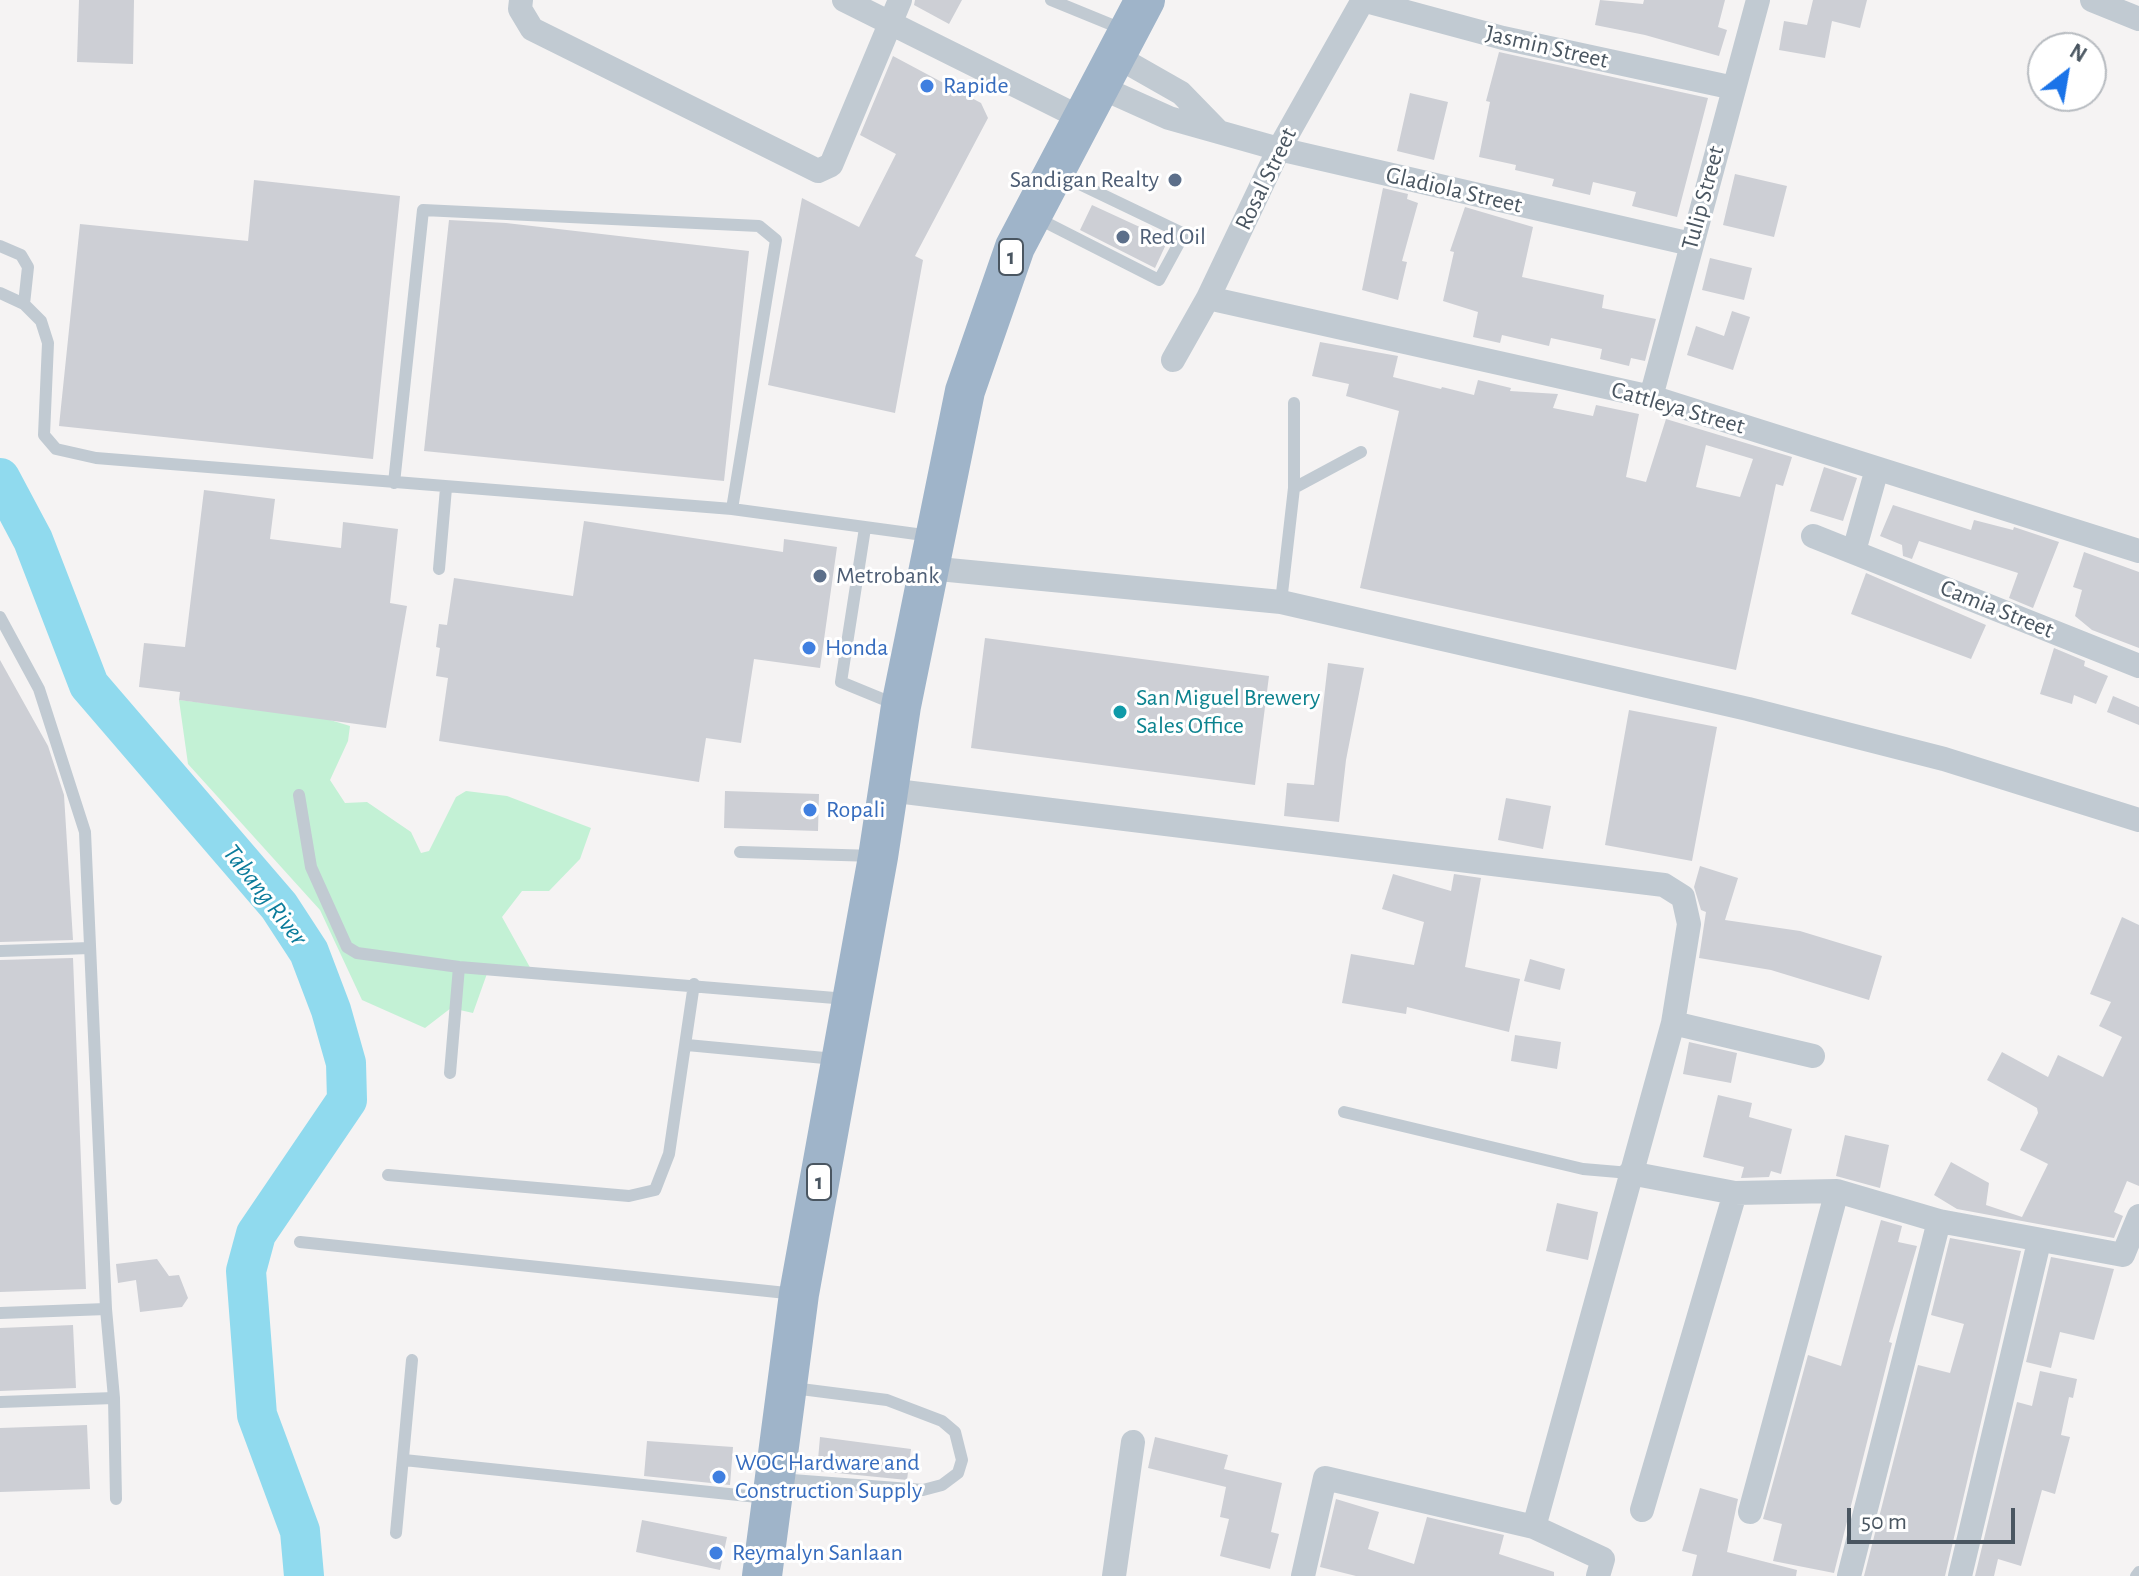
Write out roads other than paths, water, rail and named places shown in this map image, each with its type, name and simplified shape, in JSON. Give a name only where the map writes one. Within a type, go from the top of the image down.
[{"type":"highway","name":"1","points":[[762,1576],[799,1294],[878,857],[901,706],[969,377],[1000,282],[1031,214],[1115,59]]},
{"type":"street","points":[[521,0],[520,9],[532,29],[818,171],[831,165],[900,0]]},
{"type":"street","points":[[844,0],[890,23],[1115,59]]},
{"type":"street","name":"Jasmin Street","points":[[1362,0],[1503,38],[1734,88]]},
{"type":"street","name":"Rosal Street","points":[[1173,360],[1208,298],[1279,149],[1362,0]]},
{"type":"street","name":"Tulip Street","points":[[1651,397],[1758,0]]},
{"type":"street","points":[[2092,0],[2139,19]]},
{"type":"street","name":"Gladiola Street","points":[[1115,59],[1181,93],[1219,131]]},
{"type":"street","name":"Gladiola Street","points":[[1115,59],[1169,118],[1279,149],[1691,244]]},
{"type":"street","name":"Cattleya Street","points":[[1208,298],[1651,397],[2139,551]]},
{"type":"street","points":[[1854,551],[1877,469]]},
{"type":"street","name":"Camia Street","points":[[1813,536],[2139,666]]},
{"type":"street","points":[[931,552],[1281,602],[1763,713],[1944,759],[2139,820]]},
{"type":"street","points":[[888,790],[1664,885],[1683,897],[1689,924],[1673,1023],[1534,1527]]},
{"type":"street","points":[[1673,1023],[1813,1056]]},
{"type":"street","points":[[1630,1173],[1735,1193],[1837,1191],[1939,1221],[2039,1242],[2123,1255],[2139,1216]]},
{"type":"street","points":[[1750,1512],[1837,1191]]},
{"type":"street","points":[[1642,1510],[1735,1193]]},
{"type":"street","points":[[1849,1576],[1939,1221]]},
{"type":"street","points":[[1960,1576],[2039,1242]]},
{"type":"street","points":[[1116,1576],[1133,1442]]},
{"type":"street","points":[[1303,1576],[1325,1478],[1534,1527],[1603,1559],[1598,1576]]},
{"type":"lane","points":[[1051,0],[1115,59]]},
{"type":"lane","points":[[1031,214],[1159,280],[1184,234],[1053,171]]},
{"type":"lane","points":[[394,483],[423,210],[759,226],[776,240],[732,509]]},
{"type":"lane","points":[[0,246],[21,255],[28,267],[24,304]]},
{"type":"lane","points":[[0,293],[24,304],[41,321],[48,343],[44,435],[56,449],[96,458],[732,509],[865,528],[931,552]]},
{"type":"lane","points":[[1281,602],[1294,488],[1294,403]]},
{"type":"lane","points":[[1294,488],[1361,452]]},
{"type":"lane","points":[[439,569],[446,488]]},
{"type":"lane","points":[[865,528],[841,682],[901,706]]},
{"type":"lane","points":[[0,617],[39,689],[85,832],[106,1309],[114,1398],[116,1499]]},
{"type":"lane","points":[[299,795],[311,867],[347,947],[357,953],[459,967],[694,984],[852,1000]]},
{"type":"lane","points":[[740,852],[878,857]]},
{"type":"lane","points":[[0,951],[90,948]]},
{"type":"lane","points":[[450,1073],[459,967]]},
{"type":"lane","points":[[388,1175],[629,1196],[655,1190],[669,1154],[694,984]]},
{"type":"lane","points":[[687,1045],[840,1059]]},
{"type":"lane","points":[[1344,1112],[1583,1169],[1630,1173]]},
{"type":"lane","points":[[300,1242],[799,1294]]},
{"type":"lane","points":[[0,1313],[106,1309]]},
{"type":"lane","points":[[396,1533],[412,1360]]},
{"type":"lane","points":[[404,1460],[774,1488],[923,1490],[942,1485],[958,1473],[962,1460],[955,1432],[942,1421],[887,1400],[786,1387]]},
{"type":"lane","points":[[0,1402],[114,1398]]},
{"type":"waterway","name":"Tabang River","points":[[0,478],[33,540],[89,685],[279,906],[309,952],[331,1010],[346,1063],[347,1100],[256,1234],[246,1271],[257,1415],[300,1531],[304,1576]]},
{"type":"place","name":"Rapide","points":[[927,86]]},
{"type":"place","name":"Sandigan Realty","points":[[1175,180]]},
{"type":"place","name":"Red Oil","points":[[1123,237]]},
{"type":"place","name":"Metrobank","points":[[820,576]]},
{"type":"place","name":"Honda","points":[[809,648]]},
{"type":"place","name":"San Miguel Brewery Sales Office","points":[[1120,712]]},
{"type":"place","name":"Ropali","points":[[810,810]]},
{"type":"place","name":"WOC Hardware and Construction Supply","points":[[719,1477]]},
{"type":"place","name":"Reymalyn Sanlaan","points":[[716,1553]]}]
